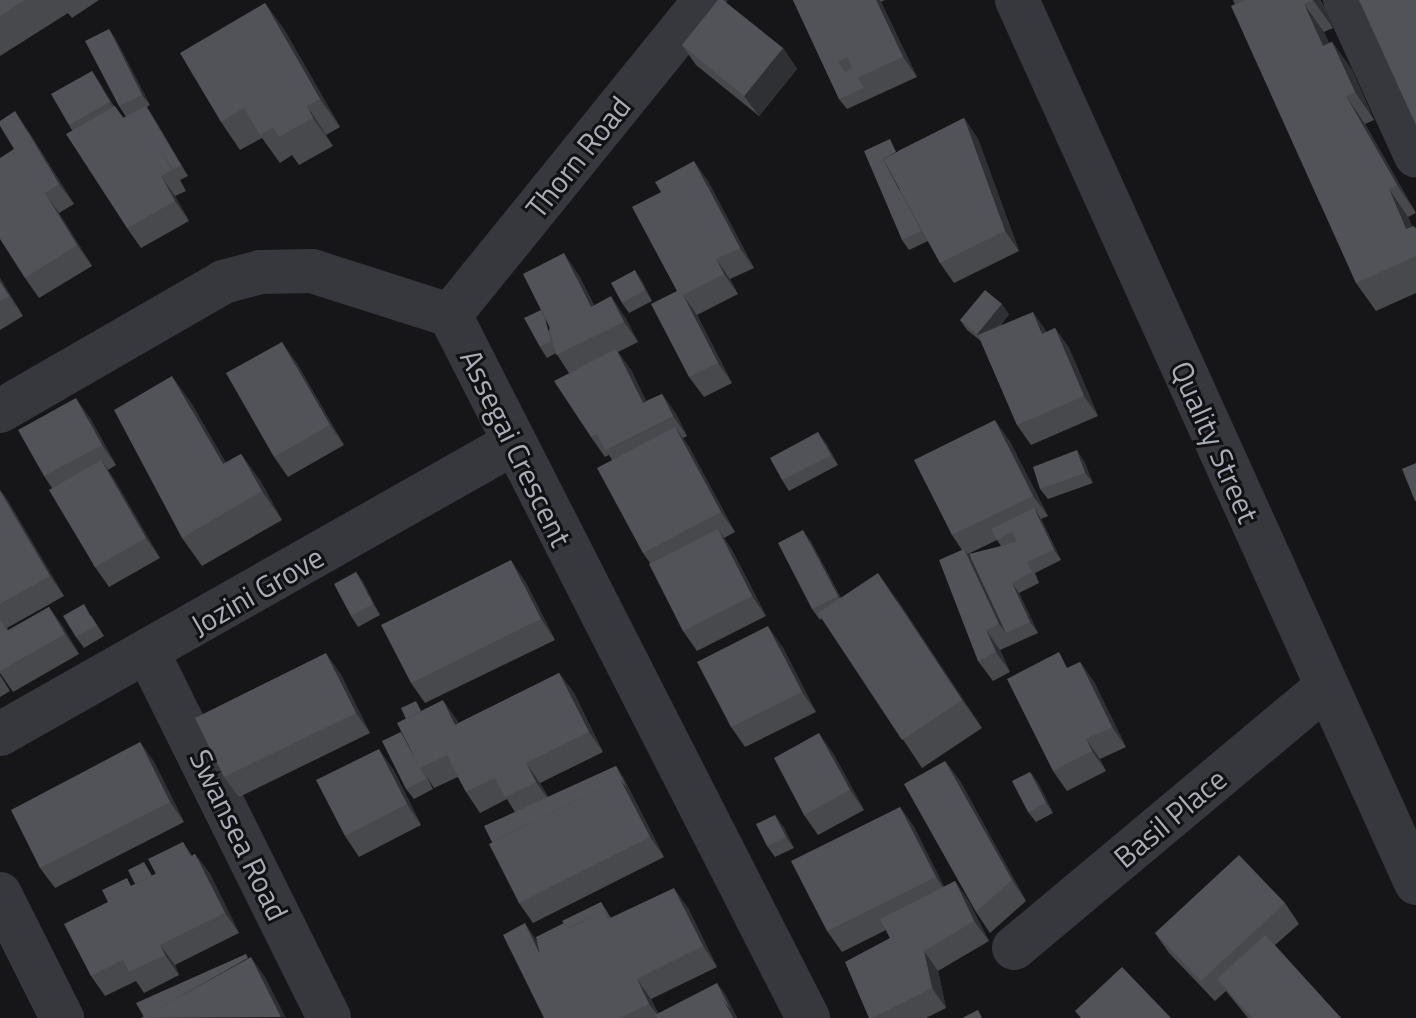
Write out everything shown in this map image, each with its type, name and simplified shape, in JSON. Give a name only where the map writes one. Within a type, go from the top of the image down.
[{"type":"street","name":"Thorn Road","points":[[450,315],[705,0]]},
{"type":"street","name":"Quality Street","points":[[1017,0],[1416,883]]},
{"type":"street","points":[[1345,0],[1416,156]]},
{"type":"street","name":"Assegai Crescent","points":[[0,411],[223,282],[261,272],[312,271],[450,315],[512,444],[808,1018]]},
{"type":"street","name":"Jozini Grove","points":[[0,734],[148,653],[512,444]]},
{"type":"street","name":"Swansea Road","points":[[148,653],[329,1018]]},
{"type":"street","name":"Basil Place","points":[[1014,948],[1326,687]]},
{"type":"street","points":[[0,894],[62,1018]]},
{"type":"building","points":[[0,0],[25,0],[0,16]]},
{"type":"building","points":[[718,0],[723,0],[783,48],[744,96],[682,45]]},
{"type":"building","points":[[793,0],[809,0],[838,62],[845,72],[852,68],[864,88],[839,99]]},
{"type":"building","points":[[809,0],[876,0],[903,57],[857,78],[847,57],[838,62]]},
{"type":"building","points":[[1245,0],[1313,0],[1304,4],[1323,46],[1332,42],[1355,92],[1346,96],[1397,185],[1389,189],[1406,229],[1414,226],[1416,229],[1416,256],[1356,283],[1231,6]]},
{"type":"building","points":[[1359,0],[1416,0],[1416,125]]},
{"type":"building","points":[[265,3],[320,99],[307,106],[313,118],[279,137],[273,127],[260,135],[244,108],[221,122],[180,53]]},
{"type":"building","points":[[109,29],[142,95],[119,106],[85,41]]},
{"type":"building","points":[[92,71],[110,102],[69,125],[51,94]]},
{"type":"building","points":[[115,106],[148,156],[160,149],[172,170],[161,176],[175,201],[127,228],[66,134]]},
{"type":"building","points":[[146,106],[181,165],[173,170],[160,149],[148,156],[123,118]]},
{"type":"building","points":[[15,111],[59,184],[45,193],[77,245],[25,278],[0,239],[0,158],[14,149],[0,121]]},
{"type":"building","points":[[964,118],[1005,231],[940,263],[883,159]]},
{"type":"building","points":[[890,139],[896,152],[883,159],[921,231],[902,240],[864,151]]},
{"type":"building","points":[[694,161],[740,248],[716,259],[724,274],[683,295],[718,363],[689,377],[651,304],[677,291],[632,207],[661,192],[655,182]]},
{"type":"building","points":[[564,253],[591,307],[611,296],[624,322],[556,355],[549,326],[523,274]]},
{"type":"building","points":[[635,270],[645,290],[622,303],[611,283]]},
{"type":"building","points":[[0,282],[9,296],[0,301]]},
{"type":"building","points":[[985,290],[1002,304],[977,334],[960,320]]},
{"type":"building","points":[[541,310],[551,341],[540,347],[524,318]]},
{"type":"building","points":[[1033,312],[1042,334],[1055,328],[1084,396],[1017,425],[978,335]]},
{"type":"building","points":[[282,342],[330,425],[274,457],[226,373]]},
{"type":"building","points":[[616,349],[643,403],[662,394],[673,416],[605,450],[597,434],[591,437],[554,381]]},
{"type":"building","points":[[172,376],[223,464],[241,454],[262,491],[182,538],[114,410]]},
{"type":"building","points":[[76,398],[102,445],[44,476],[18,430]]},
{"type":"building","points":[[995,420],[1033,496],[952,535],[914,460]]},
{"type":"building","points":[[675,427],[721,512],[643,553],[597,468]]},
{"type":"building","points":[[818,432],[831,455],[782,480],[770,458]]},
{"type":"building","points":[[1077,450],[1085,473],[1040,489],[1033,467]]},
{"type":"building","points":[[101,460],[146,538],[95,567],[49,490]]},
{"type":"building","points":[[1416,463],[1416,501],[1415,501],[1402,469]]},
{"type":"building","points":[[0,492],[50,576],[0,604]]},
{"type":"building","points":[[1034,508],[1054,550],[1027,562],[1032,572],[1012,583],[1030,622],[1006,633],[969,554],[1017,542],[1012,532],[997,540],[991,529]]},
{"type":"building","points":[[718,529],[752,596],[683,631],[649,564]]},
{"type":"building","points":[[803,530],[838,596],[812,609],[778,543]]},
{"type":"building","points":[[964,549],[999,624],[986,630],[996,652],[978,661],[939,560]]},
{"type":"building","points":[[511,560],[541,619],[411,683],[381,625]]},
{"type":"building","points":[[356,572],[373,604],[351,616],[334,584]]},
{"type":"building","points":[[878,573],[962,700],[902,740],[818,613]]},
{"type":"building","points":[[84,604],[96,626],[76,637],[63,616]]},
{"type":"building","points":[[49,607],[65,634],[0,671],[0,620],[7,631]]},
{"type":"building","points":[[768,626],[802,692],[731,727],[697,662]]},
{"type":"building","points":[[1059,652],[1067,668],[1080,662],[1112,727],[1086,739],[1092,751],[1053,771],[1007,679]]},
{"type":"building","points":[[326,653],[356,713],[224,777],[195,718]]},
{"type":"building","points":[[559,673],[589,732],[526,763],[536,782],[505,797],[495,778],[466,792],[447,755],[420,768],[397,723],[443,700],[455,725]]},
{"type":"building","points":[[416,701],[421,711],[406,719],[401,708]]},
{"type":"building","points":[[401,732],[426,779],[406,789],[382,741]]},
{"type":"building","points":[[819,733],[850,790],[804,815],[774,758]]},
{"type":"building","points":[[140,742],[170,802],[40,868],[11,810]]},
{"type":"building","points":[[379,749],[407,804],[345,836],[316,780]]},
{"type":"building","points":[[945,761],[1012,880],[976,912],[904,784]]},
{"type":"building","points":[[616,766],[627,788],[620,779],[492,842],[484,826]]},
{"type":"building","points":[[1030,772],[1046,803],[1028,812],[1012,781]]},
{"type":"building","points":[[620,779],[650,837],[519,903],[489,844]]},
{"type":"building","points":[[900,807],[936,877],[827,931],[791,861]]},
{"type":"building","points":[[775,815],[786,837],[767,846],[756,824]]},
{"type":"building","points":[[183,842],[190,857],[156,874],[148,859]]},
{"type":"building","points":[[195,854],[225,913],[160,945],[165,955],[129,972],[123,960],[91,976],[64,924],[108,902],[102,890],[127,878],[131,886]]},
{"type":"building","points":[[1239,855],[1285,903],[1201,981],[1155,933]]},
{"type":"building","points":[[144,862],[152,876],[135,884],[128,870]]},
{"type":"building","points":[[955,881],[974,921],[924,951],[932,988],[869,1018],[845,962],[890,938],[880,919]]},
{"type":"building","points":[[674,888],[703,946],[637,979],[649,1004],[620,1018],[544,1018],[503,935],[525,923],[540,954],[536,937],[564,923],[568,929],[604,911],[608,919]]},
{"type":"building","points":[[601,902],[609,918],[604,911],[568,928],[562,921]]},
{"type":"building","points":[[1265,935],[1341,1018],[1252,1018],[1217,979]]},
{"type":"building","points":[[246,954],[248,958],[144,1017],[136,1003]]},
{"type":"building","points":[[251,957],[281,1017],[141,1018]]},
{"type":"building","points":[[1122,967],[1171,1018],[1081,1018],[1075,1011]]},
{"type":"building","points":[[717,983],[730,1009],[723,1000],[687,1018],[657,1018],[655,1015]]},
{"type":"building","points":[[723,1000],[733,1018],[687,1018]]},
{"type":"building","points":[[978,1010],[982,1018],[962,1018]]}]
